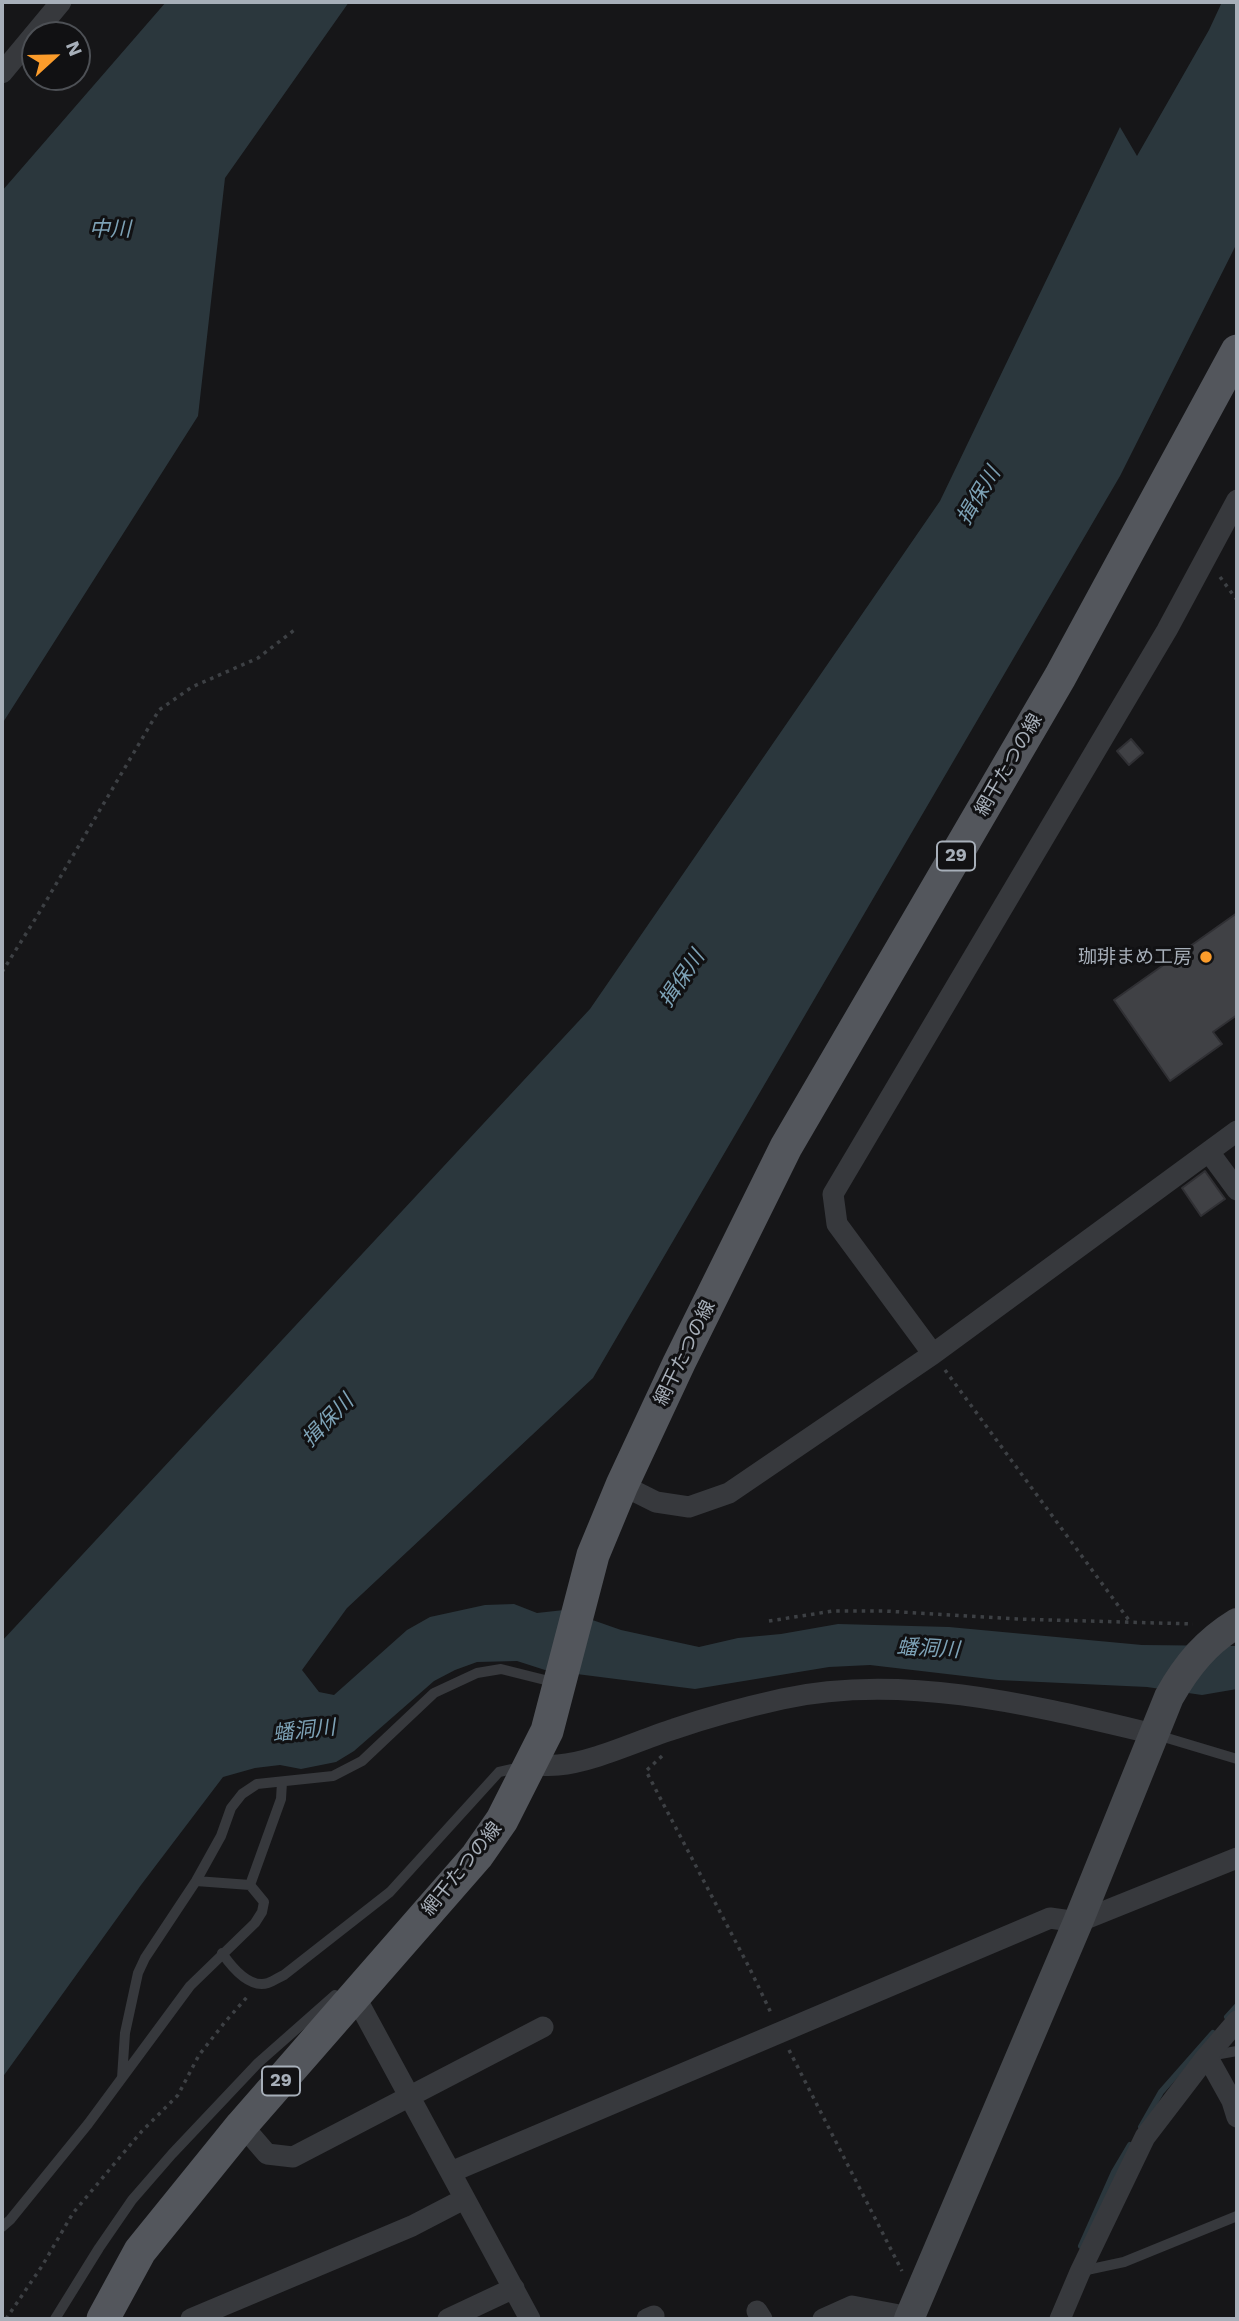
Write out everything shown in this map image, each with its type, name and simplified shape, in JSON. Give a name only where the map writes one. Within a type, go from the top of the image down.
[{"type":"main road","name":"網干たつの線","points":[[103,2319],[140,2251],[242,2125],[477,1856],[502,1820],[548,1731],[593,1555],[622,1485],[786,1147],[1060,677],[1237,351]]},
{"type":"street","points":[[2,73],[61,2]]},
{"type":"street","points":[[933,1354],[837,1224],[833,1194],[1160,642],[1237,500]]},
{"type":"street","points":[[622,1485],[656,1502],[689,1507],[729,1493],[933,1354],[1237,1131]]},
{"type":"street","points":[[1209,1152],[1237,1190]]},
{"type":"street","points":[[823,2319],[852,2306],[916,2314],[1169,1697],[1199,1652],[1214,1638],[1236,1624]]},
{"type":"street","points":[[532,1765],[558,1765],[580,1761],[678,1727],[735,1711],[784,1698],[848,1689],[946,1694],[1041,1707],[1154,1734]]},
{"type":"street","points":[[451,2172],[1050,1918],[1078,1922],[1237,1858]]},
{"type":"street","points":[[355,1996],[530,2319]]},
{"type":"street","points":[[1060,2319],[1146,2137],[1237,2021]]},
{"type":"street","points":[[242,2125],[267,2154],[293,2157],[543,2027]]},
{"type":"street","points":[[1207,2056],[1232,2101],[1237,2117]]},
{"type":"street","points":[[191,2319],[412,2226],[464,2199]]},
{"type":"street","points":[[448,2319],[514,2288]]},
{"type":"lane","points":[[122,2078],[125,2033],[138,1973],[196,1881],[221,1836],[231,1808],[242,1794],[257,1784],[333,1776],[362,1761],[434,1693],[477,1673],[501,1669],[559,1684]]},
{"type":"lane","points":[[1154,1734],[1237,1759]]},
{"type":"lane","points":[[222,1953],[234,1971],[260,1984],[284,1975],[390,1892],[499,1772],[532,1765]]},
{"type":"lane","points":[[250,1885],[281,1799],[282,1782]]},
{"type":"lane","points":[[2,2227],[88,2124],[190,1986],[255,1923],[262,1912],[264,1902],[250,1885],[196,1881]]},
{"type":"lane","points":[[55,2319],[132,2200],[172,2154],[258,2063],[336,1994],[355,1996]]},
{"type":"lane","points":[[1207,2056],[1237,2051]]},
{"type":"lane","points":[[1080,2272],[1124,2262],[1237,2216]]},
{"type":"path","points":[[1206,558],[1237,600]]},
{"type":"path","points":[[2,972],[98,816],[159,710],[192,687],[258,658],[297,628]]},
{"type":"path","points":[[933,1354],[1131,1623]]},
{"type":"path","points":[[769,1621],[833,1611],[885,1611],[1017,1619],[1195,1624]]},
{"type":"path","points":[[666,1752],[646,1771],[750,1969],[916,2314]]},
{"type":"path","points":[[6,2319],[74,2213],[142,2132],[178,2095],[199,2055],[260,1984]]},
{"type":"water","name":"中川","points":[[166,2],[349,2],[225,178],[198,416],[2,724],[2,191]]},
{"type":"water","points":[[1222,2],[1237,2],[1237,243],[1120,476],[593,1378],[347,1608],[302,1670],[319,1692],[334,1695],[407,1630],[430,1617],[485,1605],[514,1604],[537,1613],[564,1610],[621,1630],[699,1647],[738,1638],[838,1624],[949,1627],[1142,1645],[1237,1646],[1237,1689],[1202,1695],[1147,1687],[998,1680],[870,1665],[829,1667],[695,1689],[545,1670],[517,1661],[477,1662],[434,1681],[354,1751],[336,1762],[301,1769],[280,1765],[255,1768],[223,1777],[141,1885],[2,2078],[2,1641],[590,1009],[940,501],[1120,127],[1137,156],[1209,30]]},
{"type":"building","points":[[1131,739],[1143,753],[1129,765],[1117,751]]},
{"type":"building","name":"珈琲まめ工房","points":[[1237,913],[1237,1015],[1213,1032],[1222,1044],[1170,1081],[1114,1000]]},
{"type":"building","points":[[1205,1171],[1225,1199],[1201,1216],[1182,1188]]},
{"type":"waterway","points":[[1227,2017],[1237,2006]]},
{"type":"waterway","points":[[1141,2127],[1161,2092],[1213,2033]]},
{"type":"waterway","points":[[1081,2246],[1114,2172],[1130,2145]]},
{"type":"place","name":"珈琲まめ工房","points":[[1206,957]]},
{"type":"water label","name":"揖保川","points":[[979,496]]},
{"type":"water label","name":"揖保川","points":[[682,979]]},
{"type":"water label","name":"揖保川","points":[[328,1421]]},
{"type":"water label","name":"蟠洞川","points":[[928,1649]]},
{"type":"water label","name":"蟠洞川","points":[[304,1731]]}]
